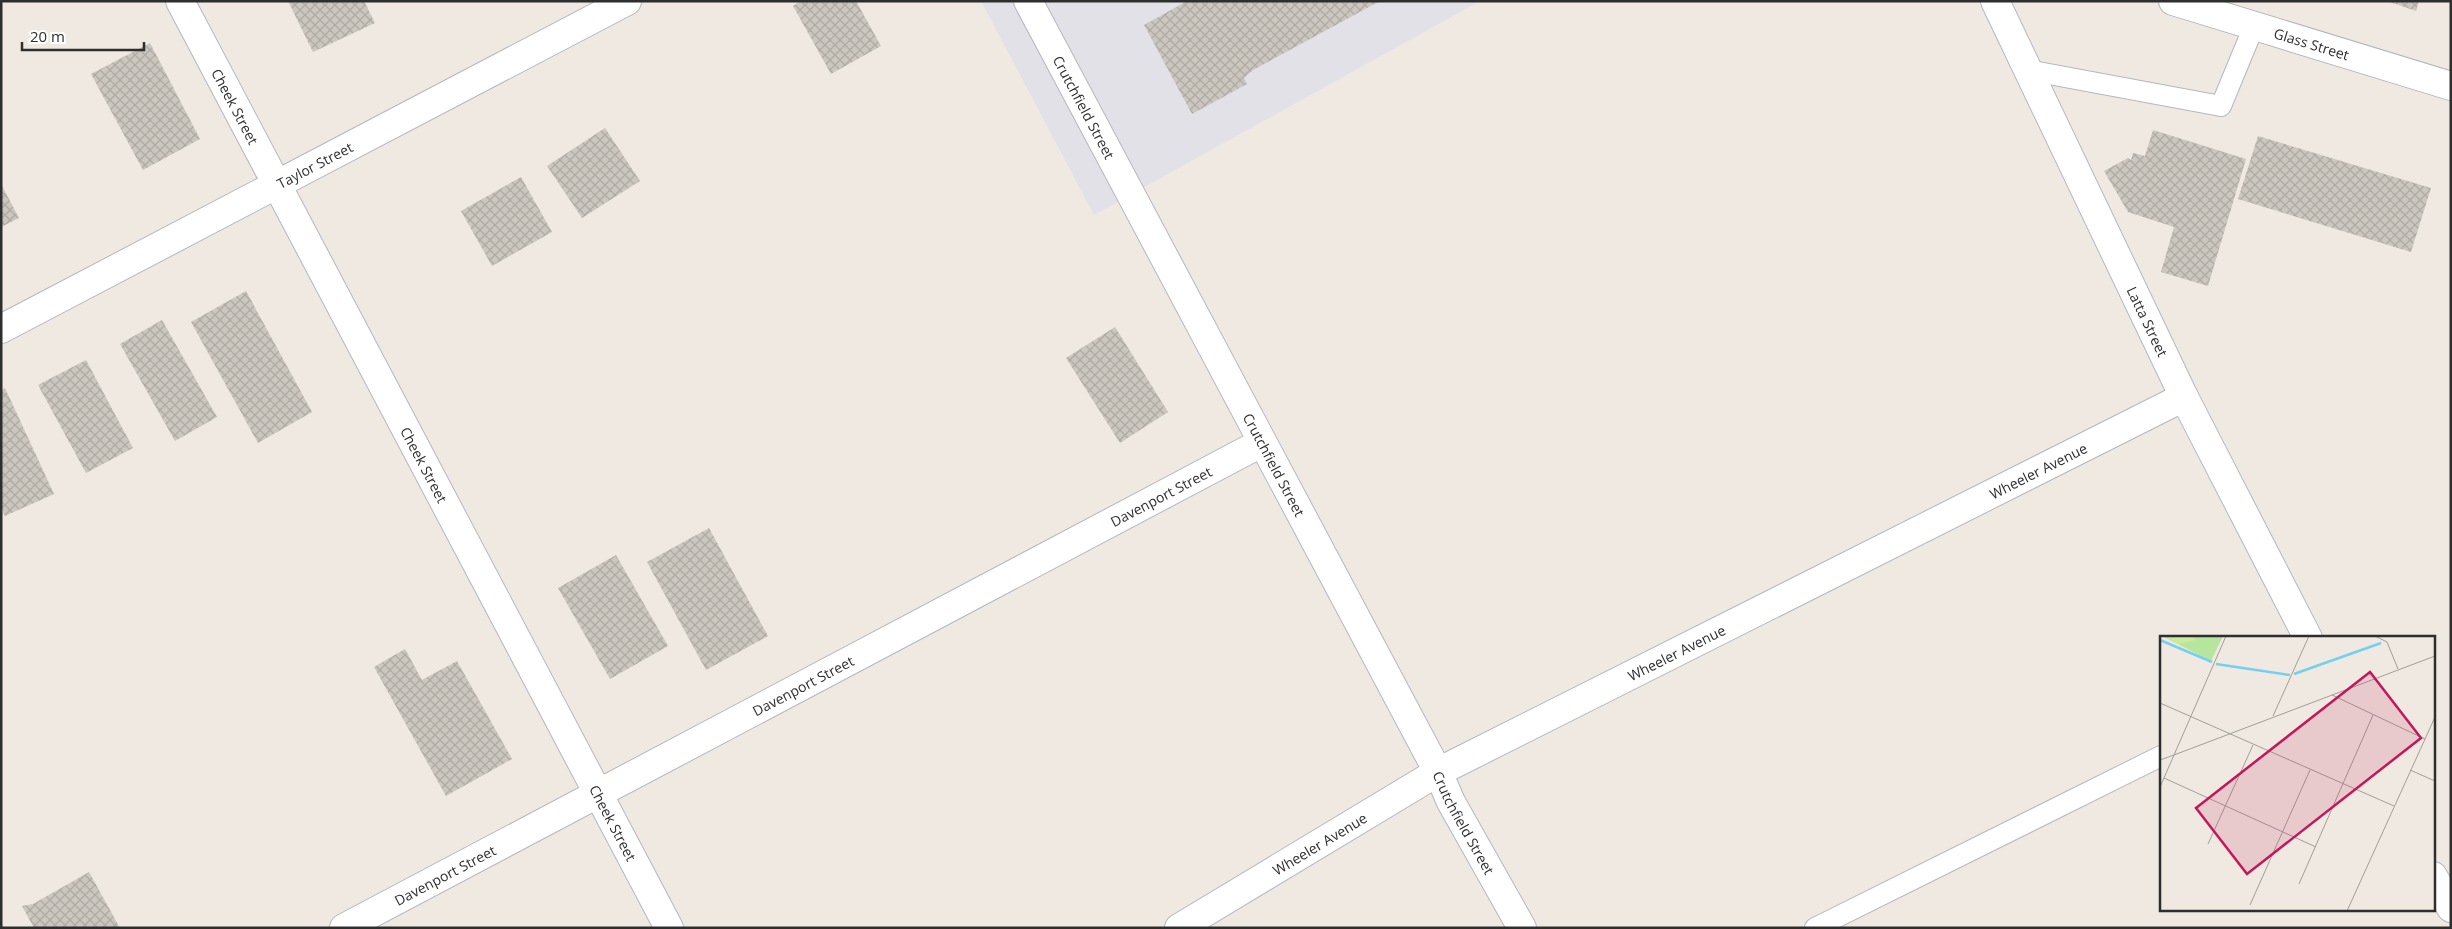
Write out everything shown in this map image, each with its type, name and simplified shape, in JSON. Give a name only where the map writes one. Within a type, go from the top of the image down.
[{"type":"street","name":"Cheek Street","points":[[180,1],[599,792],[669,928]]},
{"type":"street","name":"Taylor Street","points":[[1,330],[627,1]]},
{"type":"street","name":"Crutchfield Street","points":[[1028,1],[1261,443],[1438,772],[1451,802],[1522,928]]},
{"type":"street","name":"Latta Street","points":[[1995,1],[2184,397],[2307,636]]},
{"type":"street","name":"Glass Street","points":[[2178,2],[2451,86]]},
{"type":"street","name":"Wheeler Avenue","points":[[1179,928],[1438,772],[2184,397]]},
{"type":"street","name":"Davenport Street","points":[[344,928],[1261,443]]},
{"type":"street","points":[[2434,878],[2451,908]]},
{"type":"lane","points":[[2027,70],[2221,106],[2254,26]]},
{"type":"lane","points":[[1815,928],[2160,756]]},
{"type":"shaded area","points":[[981,1],[1480,1],[1094,215]]},
{"type":"building","points":[[288,1],[364,1],[375,23],[313,52]]},
{"type":"building","points":[[801,1],[856,1],[881,46],[831,74],[793,6]]},
{"type":"building","points":[[1187,1],[1380,1],[1253,70],[1244,78],[1247,84],[1192,114],[1144,25]]},
{"type":"building","points":[[2387,1],[2419,1],[2416,11]]},
{"type":"building","points":[[150,43],[200,139],[143,170],[91,74]]},
{"type":"building","points":[[605,128],[640,181],[582,218],[547,166]]},
{"type":"building","points":[[2153,130],[2246,159],[2208,286],[2161,272],[2174,227],[2128,212],[2104,171],[2128,158],[2131,160],[2133,153],[2145,156]]},
{"type":"building","points":[[2258,136],[2431,188],[2411,252],[2238,199]]},
{"type":"building","points":[[521,177],[552,232],[492,266],[461,211]]},
{"type":"building","points":[[1,184],[19,218],[1,227]]},
{"type":"building","points":[[246,291],[312,412],[258,443],[191,322]]},
{"type":"building","points":[[162,320],[217,417],[175,441],[120,344]]},
{"type":"building","points":[[1115,327],[1168,412],[1120,443],[1066,358]]},
{"type":"building","points":[[86,360],[133,448],[86,473],[38,385]]},
{"type":"building","points":[[5,388],[54,494],[5,516],[1,508],[1,390]]},
{"type":"building","points":[[709,528],[768,636],[706,670],[647,562]]},
{"type":"building","points":[[616,555],[668,646],[610,679],[558,588]]},
{"type":"building","points":[[405,649],[422,680],[457,661],[512,759],[446,796],[374,667]]},
{"type":"building","points":[[89,872],[120,928],[34,928],[22,906],[33,904]]}]
